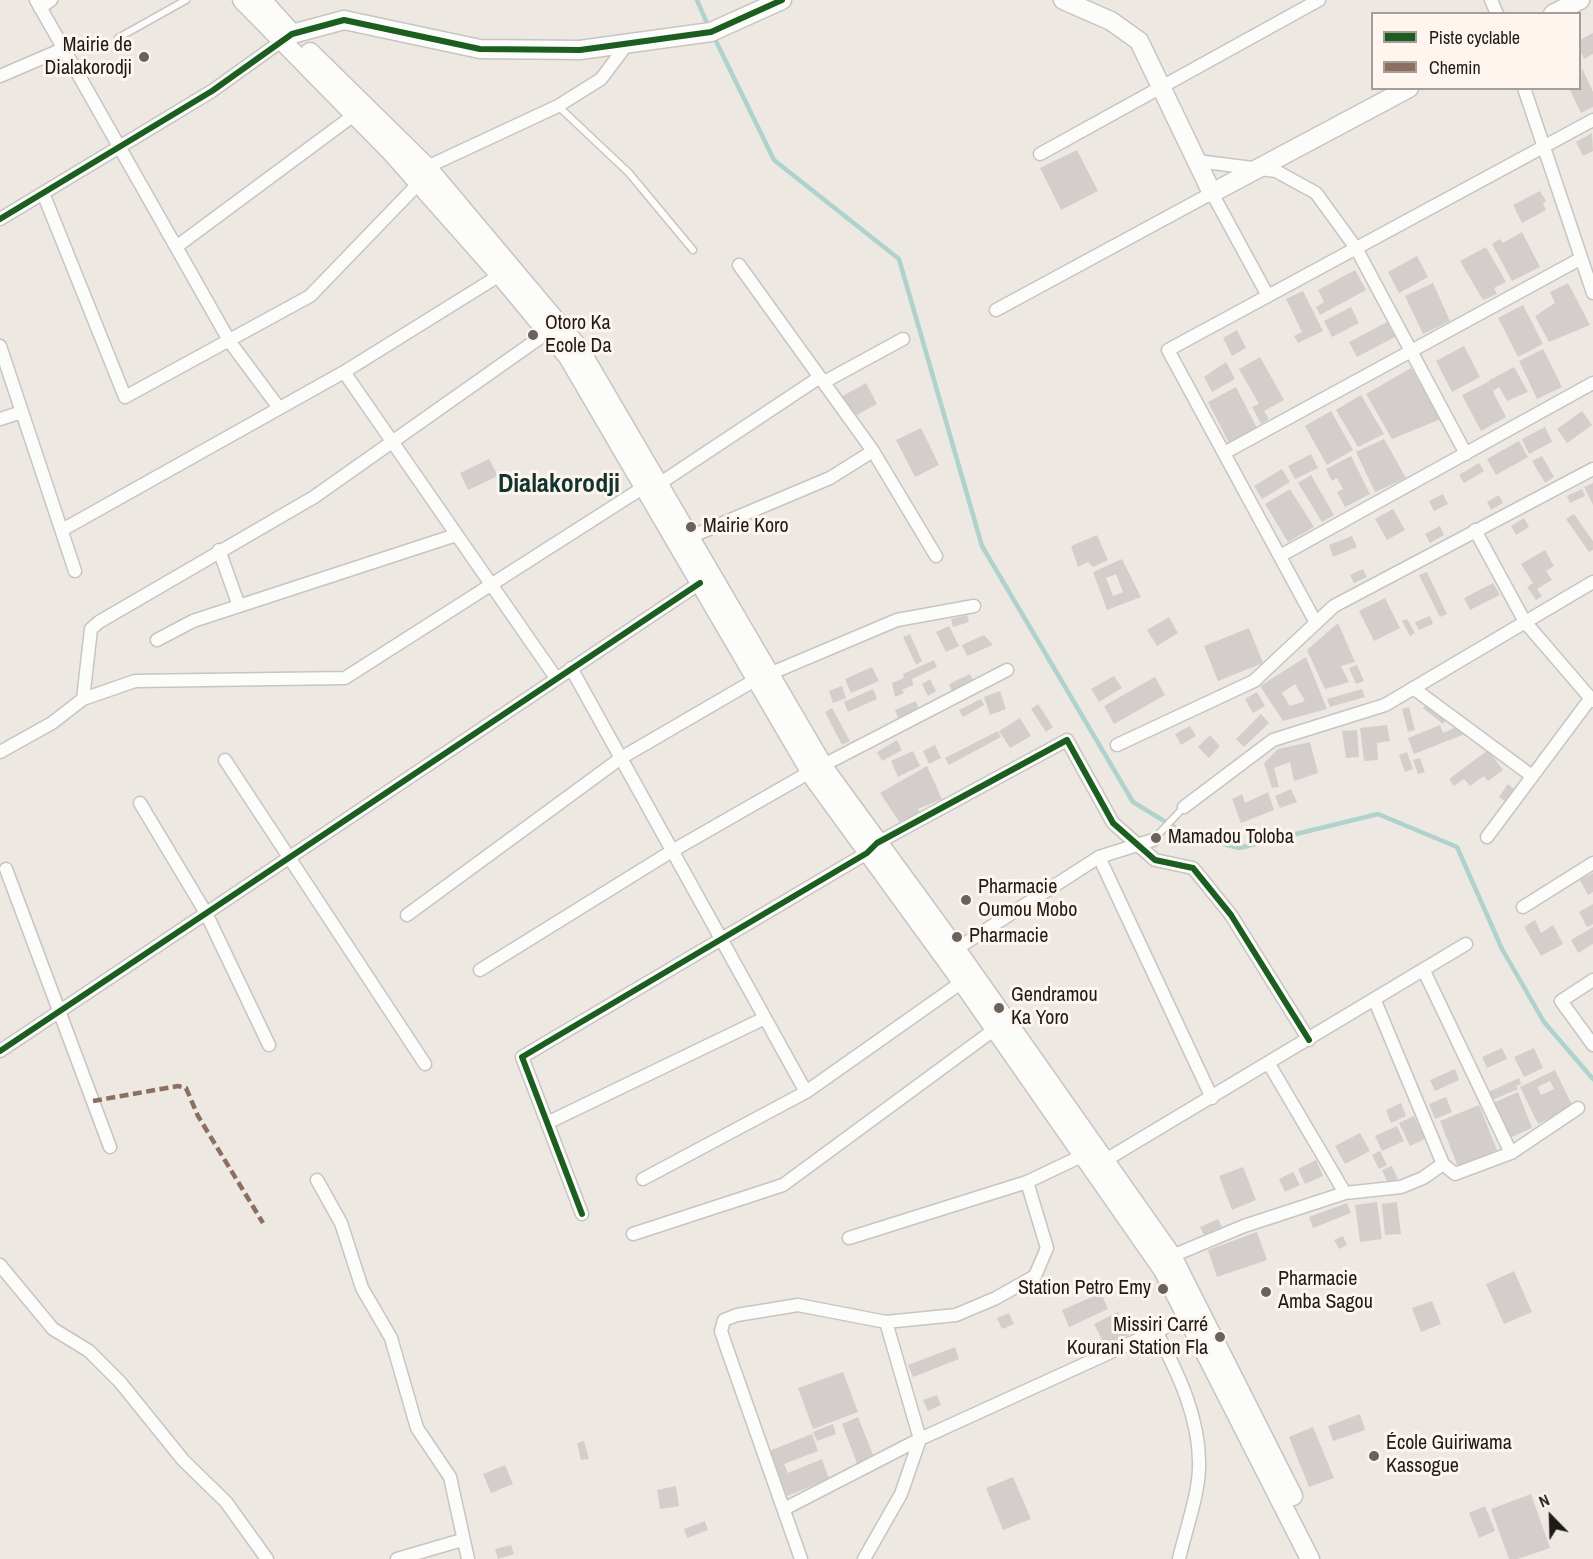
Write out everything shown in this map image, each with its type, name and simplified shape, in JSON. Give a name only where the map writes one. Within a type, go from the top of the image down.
[{"type":"main road","points":[[242,0],[287,37],[423,175],[579,348],[700,583],[762,677],[817,769],[1095,1158],[1163,1270],[1310,1559]]},
{"type":"main road","points":[[248,0],[264,3],[287,37],[354,115],[423,175],[500,275],[568,357],[651,485],[690,537],[762,677]]},
{"type":"main road","points":[[287,37],[344,20],[480,49],[580,50],[711,32],[782,0]]},
{"type":"main road","points":[[1063,0],[1111,21],[1139,41],[1212,193],[1405,90]]},
{"type":"main road","points":[[1557,12],[1580,0]]},
{"type":"main road","points":[[950,953],[962,982],[995,1029],[1172,1256],[1324,1559]]},
{"type":"street","points":[[51,0],[38,4],[230,342],[279,408]]},
{"type":"street","points":[[1040,154],[1319,0]]},
{"type":"street","points":[[0,219],[212,91],[287,37]]},
{"type":"street","points":[[43,193],[125,397],[230,342],[310,296],[423,175],[558,106],[601,79],[628,43]]},
{"type":"street","points":[[0,76],[63,49]]},
{"type":"street","points":[[1525,90],[1580,259],[1589,272],[1593,293]]},
{"type":"street","points":[[176,247],[354,115]]},
{"type":"street","points":[[1316,622],[1168,350],[1593,120]]},
{"type":"street","points":[[1197,161],[1260,167],[1296,180],[1316,193],[1356,248],[1466,454]]},
{"type":"street","points":[[996,310],[1212,193],[1268,296]]},
{"type":"street","points":[[1224,453],[1580,259]]},
{"type":"street","points":[[739,265],[873,451],[936,556]]},
{"type":"street","points":[[62,530],[344,372],[500,275]]},
{"type":"street","points":[[83,699],[91,629],[219,550],[314,497],[548,332]]},
{"type":"street","points":[[0,752],[52,723],[83,699],[135,681],[345,678],[822,380],[903,339]]},
{"type":"street","points":[[0,346],[75,571]]},
{"type":"street","points":[[344,372],[556,678]]},
{"type":"street","points":[[1280,556],[1593,383]]},
{"type":"street","points":[[0,418],[22,412]]},
{"type":"street","points":[[690,537],[830,478],[873,451]]},
{"type":"street","points":[[1117,745],[1254,681],[1334,606],[1593,469]]},
{"type":"street","points":[[1475,530],[1525,622],[1590,694],[1487,837]]},
{"type":"street","points":[[157,640],[193,621],[456,535]]},
{"type":"street","points":[[219,550],[239,606]]},
{"type":"street","points":[[1184,807],[1273,740],[1385,705],[1593,582]]},
{"type":"street","points":[[0,1051],[700,583]]},
{"type":"street","points":[[407,915],[621,758],[762,677],[897,620],[974,606]]},
{"type":"street","points":[[571,668],[806,1092]]},
{"type":"street","points":[[480,970],[672,851],[817,769],[1007,670]]},
{"type":"street","points":[[1413,688],[1532,776]]},
{"type":"street","points":[[582,1214],[522,1056],[722,941],[872,848],[1067,740],[1113,823],[1155,860],[1193,868],[1231,915],[1309,1040]]},
{"type":"street","points":[[225,760],[425,1064]]},
{"type":"street","points":[[140,803],[206,913],[269,1045]]},
{"type":"street","points":[[950,953],[1099,857],[1153,840]]},
{"type":"street","points":[[1099,857],[1212,1098]]},
{"type":"street","points":[[1523,907],[1593,863]]},
{"type":"street","points":[[6,869],[110,1147]]},
{"type":"street","points":[[849,1238],[1095,1158],[1212,1098],[1466,944]]},
{"type":"street","points":[[1424,971],[1512,1153]]},
{"type":"street","points":[[1593,980],[1561,1000],[1593,1045]]},
{"type":"street","points":[[642,1179],[806,1092],[962,982]]},
{"type":"street","points":[[1375,1001],[1443,1164],[1458,1174],[1512,1153],[1578,1108]]},
{"type":"street","points":[[548,1123],[765,1018]]},
{"type":"street","points":[[633,1234],[783,1185],[995,1029]]},
{"type":"street","points":[[1269,1064],[1345,1193]]},
{"type":"street","points":[[1172,1256],[1244,1226],[1345,1193],[1401,1187],[1423,1178],[1443,1164]]},
{"type":"street","points":[[317,1180],[341,1223],[362,1288],[392,1338],[417,1428],[450,1477],[468,1559]]},
{"type":"street","points":[[801,1559],[723,1339],[721,1331],[724,1320],[738,1315],[798,1305],[886,1322],[956,1315],[996,1298],[1035,1276],[1047,1248],[1027,1182]]},
{"type":"street","points":[[0,1264],[53,1329],[89,1351],[120,1382],[183,1460],[226,1502],[267,1559]]},
{"type":"street","points":[[784,1509],[920,1439],[1188,1317]]},
{"type":"street","points":[[864,1559],[901,1494],[920,1439],[886,1322]]},
{"type":"street","points":[[1156,1331],[1181,1378],[1198,1443],[1199,1472],[1179,1559]]},
{"type":"street","points":[[397,1559],[462,1540]]},
{"type":"lane","points":[[118,38],[186,0]]},
{"type":"lane","points":[[558,106],[629,172],[693,250]]},
{"type":"lane","points":[[1153,840],[1184,807]]},
{"type":"building","points":[[1593,33],[1593,54],[1584,59],[1581,52],[1581,39]]},
{"type":"building","points":[[1582,68],[1593,92],[1593,107],[1581,113],[1570,90],[1581,90]]},
{"type":"building","points":[[1592,133],[1593,151],[1583,156],[1576,142]]},
{"type":"building","points":[[1077,150],[1098,191],[1061,210],[1040,168]]},
{"type":"building","points":[[1540,191],[1546,201],[1543,204],[1546,210],[1522,223],[1513,205]]},
{"type":"building","points":[[1522,232],[1540,267],[1512,281],[1492,244],[1500,239],[1503,243]]},
{"type":"building","points":[[1486,247],[1506,282],[1494,288],[1497,294],[1483,300],[1460,261]]},
{"type":"building","points":[[1417,256],[1428,277],[1399,293],[1388,272]]},
{"type":"building","points":[[1355,270],[1366,290],[1320,315],[1316,307],[1324,302],[1318,290]]},
{"type":"building","points":[[1433,283],[1450,321],[1423,334],[1405,296]]},
{"type":"building","points":[[1568,283],[1590,325],[1549,342],[1535,316],[1555,303],[1550,292]]},
{"type":"building","points":[[1303,291],[1323,331],[1298,343],[1294,336],[1302,332],[1286,299]]},
{"type":"building","points":[[1523,305],[1543,344],[1518,357],[1498,318]]},
{"type":"building","points":[[1351,307],[1359,323],[1332,337],[1324,321]]},
{"type":"building","points":[[1387,322],[1395,337],[1357,357],[1349,342]]},
{"type":"building","points":[[1237,330],[1246,348],[1232,356],[1223,338]]},
{"type":"building","points":[[1464,346],[1480,377],[1452,392],[1436,361]]},
{"type":"building","points":[[1543,349],[1562,387],[1537,399],[1519,361]]},
{"type":"building","points":[[1260,357],[1284,400],[1264,411],[1269,419],[1261,424],[1252,407],[1259,404],[1239,369]]},
{"type":"building","points":[[1226,362],[1235,379],[1212,392],[1204,377]]},
{"type":"building","points":[[1514,367],[1528,392],[1507,401],[1499,387],[1493,391],[1488,381]]},
{"type":"building","points":[[1411,368],[1441,419],[1392,439],[1366,394]]},
{"type":"building","points":[[1488,382],[1506,417],[1481,431],[1462,395]]},
{"type":"building","points":[[866,383],[877,404],[853,417],[841,397]]},
{"type":"building","points":[[1236,387],[1257,428],[1229,443],[1208,402]]},
{"type":"building","points":[[1361,395],[1384,434],[1358,447],[1336,410]]},
{"type":"building","points":[[1331,411],[1353,450],[1327,465],[1305,426]]},
{"type":"building","points":[[1582,411],[1592,425],[1567,443],[1557,429]]},
{"type":"building","points":[[1545,427],[1552,442],[1529,454],[1522,439]]},
{"type":"building","points":[[921,428],[939,465],[915,477],[896,440]]},
{"type":"building","points":[[1384,439],[1406,478],[1375,492],[1356,452]]},
{"type":"building","points":[[1519,441],[1528,457],[1496,475],[1487,459]]},
{"type":"building","points":[[1311,454],[1318,468],[1295,479],[1288,466]]},
{"type":"building","points":[[1351,456],[1370,494],[1345,507],[1337,492],[1343,489],[1337,478],[1332,481],[1326,469]]},
{"type":"building","points":[[1542,456],[1554,477],[1545,483],[1532,461]]},
{"type":"building","points":[[489,459],[498,476],[468,490],[460,473]]},
{"type":"building","points":[[1479,463],[1484,471],[1464,483],[1459,475]]},
{"type":"building","points":[[1282,469],[1290,482],[1262,499],[1254,486]]},
{"type":"building","points":[[1311,475],[1334,515],[1322,522],[1298,483]]},
{"type":"building","points":[[1593,483],[1593,505],[1584,487]]},
{"type":"building","points":[[1290,489],[1314,527],[1288,542],[1265,504]]},
{"type":"building","points":[[1582,489],[1585,496],[1570,503],[1567,496]]},
{"type":"building","points":[[1443,494],[1448,504],[1434,511],[1429,501]]},
{"type":"building","points":[[1499,495],[1503,503],[1491,510],[1487,502]]},
{"type":"building","points":[[1393,509],[1405,530],[1387,540],[1375,519]]},
{"type":"building","points":[[1574,514],[1593,541],[1593,550],[1589,552],[1566,519]]},
{"type":"building","points":[[1524,518],[1529,527],[1516,535],[1511,526]]},
{"type":"building","points":[[1440,526],[1444,535],[1430,543],[1425,534]]},
{"type":"building","points":[[1097,535],[1108,560],[1093,567],[1088,562],[1078,567],[1071,546]]},
{"type":"building","points":[[1352,536],[1357,547],[1333,557],[1329,545]]},
{"type":"building","points":[[1545,550],[1554,566],[1546,571],[1552,580],[1537,589],[1542,596],[1536,600],[1527,587],[1533,583],[1521,564]]},
{"type":"building","points":[[1122,559],[1141,597],[1107,610],[1093,572]],"holes":[[[1116,574],[1123,592],[1113,596],[1106,578]]]},
{"type":"building","points":[[1363,569],[1367,577],[1354,583],[1350,575]]},
{"type":"building","points":[[1427,572],[1447,614],[1440,617],[1419,575]]},
{"type":"building","points":[[1493,583],[1500,595],[1470,610],[1464,598]]},
{"type":"building","points":[[1385,598],[1400,628],[1374,641],[1359,611]]},
{"type":"building","points":[[967,615],[969,622],[953,627],[951,619]]},
{"type":"building","points":[[1430,616],[1433,624],[1419,630],[1415,622]]},
{"type":"building","points":[[1169,617],[1178,633],[1157,646],[1147,630]]},
{"type":"building","points":[[1407,619],[1415,633],[1410,636],[1402,621]]},
{"type":"building","points":[[1338,623],[1355,662],[1341,666],[1349,682],[1325,689],[1307,650]]},
{"type":"building","points":[[949,626],[959,646],[946,652],[936,632]]},
{"type":"building","points":[[1249,628],[1263,663],[1218,681],[1204,646]]},
{"type":"building","points":[[910,634],[922,661],[916,665],[903,637]]},
{"type":"building","points":[[984,635],[993,645],[967,656],[962,645]]},
{"type":"building","points":[[1306,657],[1327,709],[1283,721],[1260,686]],"holes":[[[1295,684],[1305,701],[1290,706],[1282,693]]]},
{"type":"building","points":[[934,660],[937,667],[912,679],[913,685],[902,690],[904,693],[895,697],[892,683],[904,678],[903,674]]},
{"type":"building","points":[[1357,665],[1364,681],[1356,684],[1349,668]]},
{"type":"building","points":[[872,667],[879,681],[851,693],[845,679]]},
{"type":"building","points":[[970,674],[974,682],[952,692],[949,684]]},
{"type":"building","points":[[1114,676],[1122,688],[1099,702],[1091,689]]},
{"type":"building","points":[[1155,677],[1165,695],[1114,724],[1104,706]]},
{"type":"building","points":[[930,679],[936,691],[928,696],[922,684]]},
{"type":"building","points":[[842,686],[846,698],[833,703],[829,691]]},
{"type":"building","points":[[873,689],[877,699],[848,712],[844,702]]},
{"type":"building","points":[[1362,689],[1365,697],[1330,707],[1327,699]]},
{"type":"building","points":[[1000,691],[1006,709],[990,715],[984,697]]},
{"type":"building","points":[[1257,692],[1265,706],[1253,713],[1245,699]]},
{"type":"building","points":[[981,699],[984,705],[963,717],[959,710]]},
{"type":"building","points":[[916,701],[919,709],[898,718],[895,710]]},
{"type":"building","points":[[1428,702],[1448,717],[1443,724],[1423,708]]},
{"type":"building","points":[[1038,704],[1053,727],[1046,732],[1031,709]]},
{"type":"building","points":[[1409,707],[1415,730],[1408,732],[1402,709]]},
{"type":"building","points":[[832,708],[850,741],[842,745],[825,712]]},
{"type":"building","points":[[1261,714],[1269,723],[1244,747],[1236,739]]},
{"type":"building","points":[[1020,718],[1031,736],[1010,748],[999,731]]},
{"type":"building","points":[[1387,725],[1390,741],[1377,743],[1378,760],[1364,761],[1360,728]]},
{"type":"building","points":[[1440,725],[1443,733],[1461,725],[1465,734],[1414,754],[1408,738]]},
{"type":"building","points":[[1190,726],[1196,736],[1181,745],[1175,734]]},
{"type":"building","points":[[1357,730],[1359,757],[1346,758],[1342,731]]},
{"type":"building","points":[[998,731],[1001,737],[949,765],[945,758]]},
{"type":"building","points":[[1210,735],[1220,746],[1209,758],[1198,747]]},
{"type":"building","points":[[897,740],[902,750],[882,761],[877,752]]},
{"type":"building","points":[[1310,742],[1318,773],[1294,781],[1290,762],[1274,768],[1279,787],[1272,788],[1264,763],[1278,749]]},
{"type":"building","points":[[935,745],[941,758],[929,764],[923,751]]},
{"type":"building","points":[[1488,750],[1503,770],[1488,781],[1484,776],[1470,786],[1464,779],[1454,786],[1449,779]]},
{"type":"building","points":[[913,751],[920,766],[898,777],[891,761]]},
{"type":"building","points":[[1407,752],[1413,769],[1405,772],[1399,755]]},
{"type":"building","points":[[1420,758],[1425,772],[1418,774],[1413,760]]},
{"type":"building","points":[[927,766],[942,799],[918,809],[921,815],[902,826],[880,793]]},
{"type":"building","points":[[1508,784],[1515,790],[1506,802],[1499,797]]},
{"type":"building","points":[[1291,789],[1297,802],[1280,808],[1275,796]]},
{"type":"building","points":[[1268,792],[1274,810],[1241,823],[1232,799],[1242,794],[1245,803]]},
{"type":"building","points":[[1593,873],[1593,892],[1588,895],[1580,880]]},
{"type":"building","points":[[1593,904],[1593,924],[1587,927],[1579,912]]},
{"type":"building","points":[[1535,920],[1541,933],[1553,925],[1563,944],[1541,956],[1524,927]]},
{"type":"building","points":[[1593,927],[1593,944],[1578,953],[1571,940]]},
{"type":"building","points":[[1502,1048],[1507,1059],[1487,1068],[1482,1057]]},
{"type":"building","points":[[1534,1048],[1543,1068],[1524,1077],[1514,1057]]},
{"type":"building","points":[[1455,1069],[1459,1080],[1435,1091],[1430,1080]]},
{"type":"building","points":[[1555,1070],[1573,1107],[1538,1124],[1520,1087]],"holes":[[[1550,1081],[1554,1089],[1541,1095],[1537,1087]]]},
{"type":"building","points":[[1519,1078],[1521,1084],[1516,1086],[1518,1089],[1490,1101],[1486,1093]]},
{"type":"building","points":[[1518,1092],[1532,1128],[1507,1139],[1493,1103]]},
{"type":"building","points":[[1446,1097],[1452,1112],[1435,1119],[1429,1104]]},
{"type":"building","points":[[1401,1103],[1406,1116],[1391,1123],[1386,1110]]},
{"type":"building","points":[[1479,1105],[1497,1150],[1458,1167],[1440,1121]]},
{"type":"building","points":[[1414,1116],[1425,1139],[1410,1146],[1399,1123]]},
{"type":"building","points":[[1397,1126],[1404,1141],[1382,1151],[1375,1136]]},
{"type":"building","points":[[1360,1133],[1370,1151],[1345,1164],[1335,1146]]},
{"type":"building","points":[[1380,1151],[1387,1165],[1379,1169],[1372,1155]]},
{"type":"building","points":[[1316,1160],[1323,1176],[1305,1184],[1298,1169]]},
{"type":"building","points":[[1392,1166],[1398,1179],[1388,1183],[1382,1170]]},
{"type":"building","points":[[1243,1167],[1256,1200],[1232,1210],[1219,1176]]},
{"type":"building","points":[[1293,1172],[1300,1185],[1285,1192],[1279,1179]]},
{"type":"building","points":[[1377,1202],[1382,1239],[1360,1242],[1355,1205]]},
{"type":"building","points":[[1397,1202],[1401,1234],[1385,1235],[1382,1204]]},
{"type":"building","points":[[1347,1203],[1351,1213],[1313,1228],[1309,1217]]},
{"type":"building","points":[[1218,1219],[1222,1227],[1204,1235],[1200,1227]]},
{"type":"building","points":[[1257,1232],[1267,1260],[1217,1277],[1208,1250]]},
{"type":"building","points":[[1343,1236],[1347,1245],[1339,1249],[1334,1240]]},
{"type":"building","points":[[1514,1271],[1532,1312],[1504,1324],[1486,1284]]},
{"type":"building","points":[[1101,1293],[1108,1309],[1069,1327],[1062,1310]]},
{"type":"building","points":[[1432,1301],[1441,1324],[1421,1332],[1412,1308]]},
{"type":"building","points":[[1118,1312],[1130,1334],[1106,1347],[1094,1324]]},
{"type":"building","points":[[1009,1313],[1014,1324],[1002,1329],[997,1318]]},
{"type":"building","points":[[955,1347],[959,1359],[913,1377],[908,1365]]},
{"type":"building","points":[[843,1372],[858,1412],[813,1429],[798,1388]]},
{"type":"building","points":[[937,1395],[941,1405],[928,1411],[923,1400]]},
{"type":"building","points":[[1360,1414],[1365,1430],[1333,1441],[1328,1426]]},
{"type":"building","points":[[858,1417],[875,1460],[858,1466],[842,1424]]},
{"type":"building","points":[[833,1424],[836,1434],[817,1441],[813,1432]]},
{"type":"building","points":[[1313,1427],[1334,1478],[1309,1487],[1289,1437]]},
{"type":"building","points":[[812,1434],[818,1451],[784,1464],[788,1473],[822,1459],[829,1479],[787,1496],[769,1451]]},
{"type":"building","points":[[584,1441],[589,1459],[581,1460],[577,1443]]},
{"type":"building","points":[[505,1465],[513,1484],[491,1493],[483,1474]]},
{"type":"building","points":[[1013,1477],[1031,1519],[1003,1530],[986,1488]]},
{"type":"building","points":[[676,1486],[679,1506],[660,1509],[657,1490]]},
{"type":"building","points":[[1531,1494],[1550,1548],[1518,1559],[1509,1559],[1491,1509]]},
{"type":"building","points":[[1485,1506],[1495,1531],[1479,1538],[1469,1513]]},
{"type":"building","points":[[705,1521],[708,1530],[687,1538],[684,1529]]},
{"type":"building","points":[[511,1545],[514,1554],[498,1559],[495,1549]]},
{"type":"waterway","points":[[697,0],[709,28]]},
{"type":"waterway","points":[[713,35],[774,160],[899,259],[982,546],[1133,802],[1187,835],[1239,848],[1378,814],[1457,847],[1502,949],[1544,1022],[1593,1079]]},
{"type":"marked path","points":[[93,1101],[178,1086],[186,1088],[198,1116],[263,1223]]},
{"type":"cycle path","points":[[0,219],[212,91],[292,34],[344,20],[480,49],[580,50],[711,32],[782,0]]},
{"type":"cycle path","points":[[0,1051],[700,583]]},
{"type":"cycle path","points":[[582,1214],[522,1057],[867,853],[877,843],[1067,740],[1113,823],[1155,860],[1193,868],[1231,915],[1309,1040]]},
{"type":"place","name":"Mairie de Dialakorodji","points":[[144,57]]},
{"type":"place","name":"Otoro Ka Ecole Da","points":[[533,335]]},
{"type":"place","name":"Mairie Koro","points":[[691,527]]},
{"type":"place","name":"Mamadou Toloba","points":[[1156,838]]},
{"type":"place","name":"Pharmacie Oumou Mobo","points":[[966,900]]},
{"type":"place","name":"Pharmacie","points":[[957,937]]},
{"type":"place","name":"Gendramou Ka Yoro","points":[[999,1008]]},
{"type":"place","name":"Station Petro Emy","points":[[1163,1289]]},
{"type":"place","name":"Pharmacie Amba Sagou","points":[[1266,1292]]},
{"type":"place","name":"Missiri Carré Kourani Station Fla","points":[[1220,1337]]},
{"type":"place","name":"École Guiriwama Kassogue","points":[[1374,1456]]},
{"type":"district","name":"Dialakorodji","points":[[559,485]]}]
